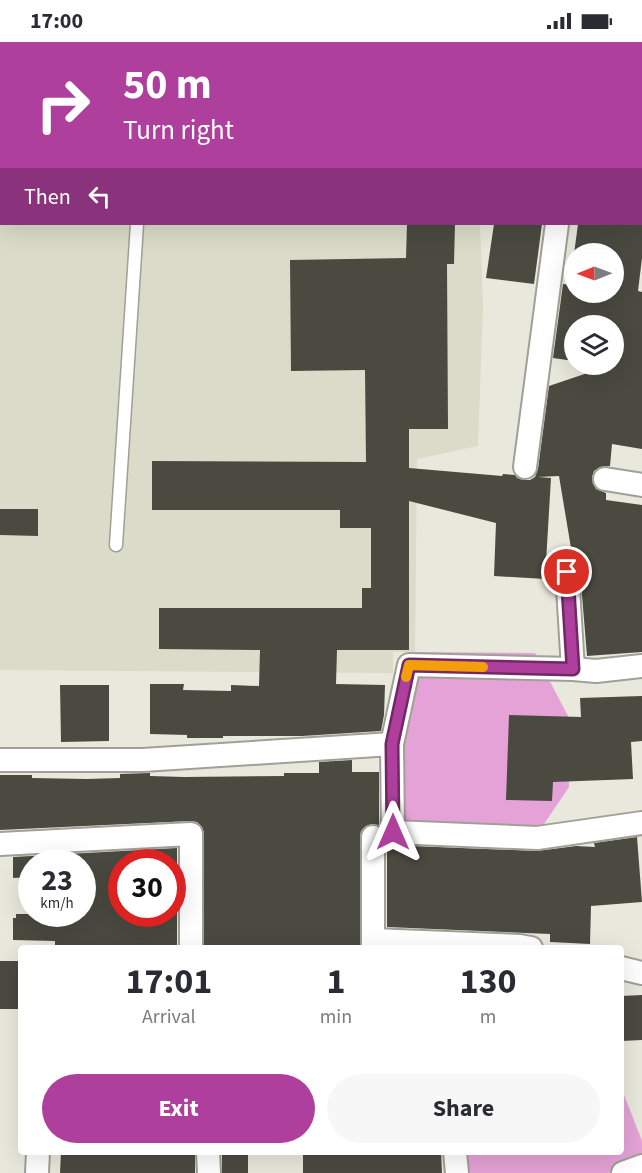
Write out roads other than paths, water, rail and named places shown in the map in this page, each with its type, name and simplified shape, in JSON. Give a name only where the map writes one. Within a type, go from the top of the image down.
[{"type":"street","points":[[525,467],[557,225]]},
{"type":"street","points":[[605,479],[642,485]]},
{"type":"street","points":[[567,572],[573,669]]},
{"type":"street","points":[[642,666],[597,671],[409,665],[392,744],[393,832],[537,838],[642,823]]},
{"type":"street","points":[[0,760],[143,760],[392,744]]},
{"type":"street","points":[[0,844],[191,834],[191,945]]},
{"type":"street","points":[[373,837],[373,944],[446,945]]},
{"type":"street","points":[[624,969],[642,973]]},
{"type":"street","points":[[37,1173],[38,1155]]},
{"type":"street","points":[[208,1155],[209,1173]]},
{"type":"street","points":[[455,1155],[457,1173]]},
{"type":"street","points":[[623,1173],[642,1166]]},
{"type":"lane","points":[[116,545],[137,225]]}]
